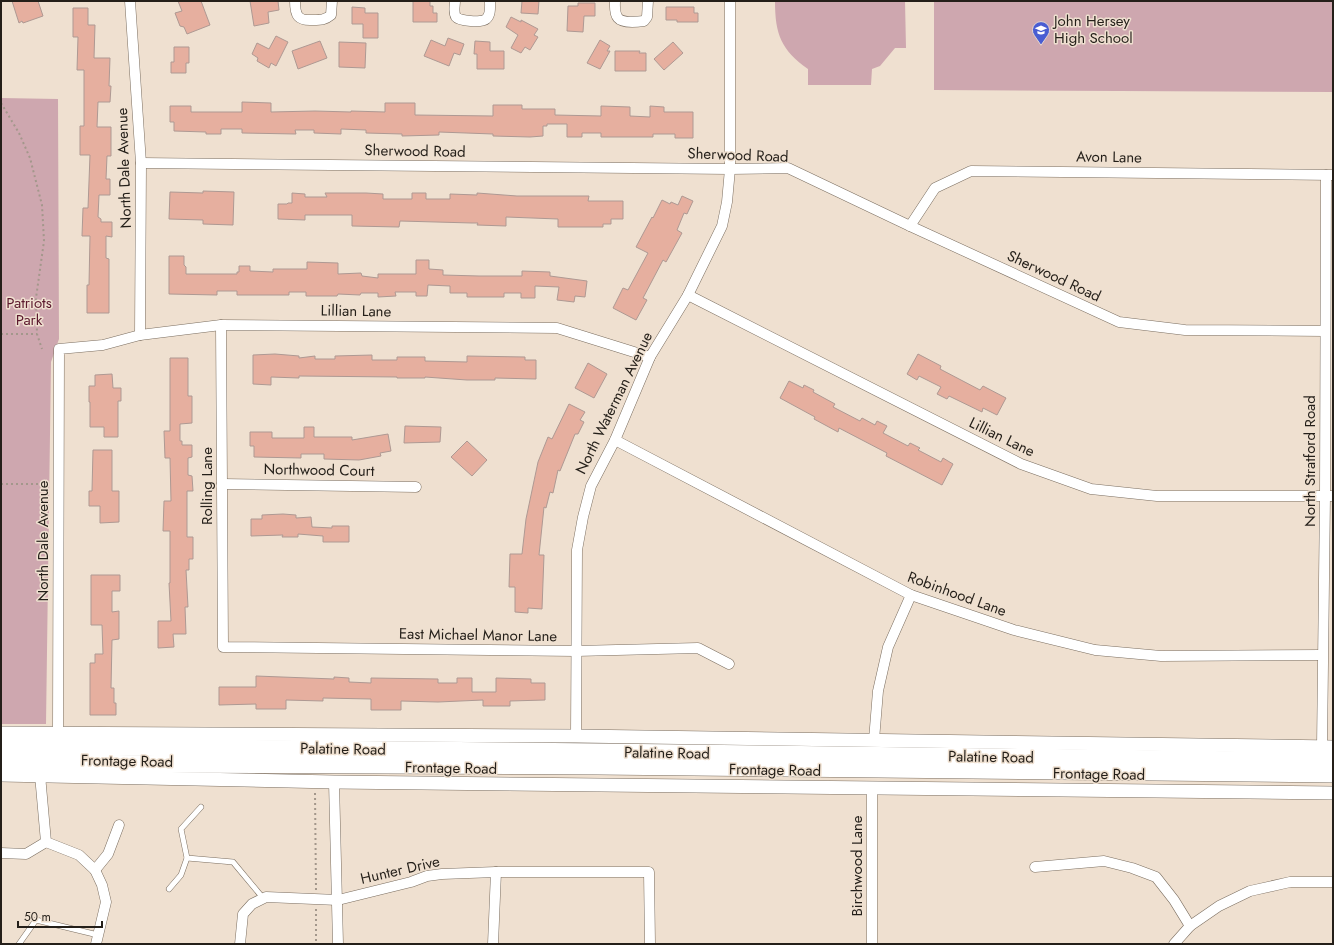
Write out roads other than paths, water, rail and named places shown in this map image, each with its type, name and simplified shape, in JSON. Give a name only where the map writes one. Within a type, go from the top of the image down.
[{"type":"highway","points":[[1,739],[143,747]]},
{"type":"highway","name":"Palatine Road","points":[[1,746],[1333,761]]},
{"type":"highway","name":"Palatine Road","points":[[1,761],[150,764],[590,766],[1333,774]]},
{"type":"street","name":"North Dale Avenue","points":[[130,1],[141,163],[140,334]]},
{"type":"street","points":[[295,1],[296,15],[306,20],[322,20],[327,18],[331,15],[332,1]]},
{"type":"street","points":[[455,1],[455,14],[457,18],[461,20],[482,21],[486,20],[489,16],[490,1]]},
{"type":"street","points":[[615,1],[615,12],[618,18],[622,21],[644,21],[647,17],[648,1]]},
{"type":"street","name":"North Waterman Avenue","points":[[576,736],[577,550],[592,486],[615,440],[650,357],[688,295],[722,226],[727,202],[730,169],[730,1]]},
{"type":"street","name":"Sherwood Road","points":[[141,163],[730,169],[788,168],[1119,322],[1186,330],[1325,331]]},
{"type":"street","name":"Avon Lane","points":[[910,226],[935,188],[971,171],[1330,175]]},
{"type":"street","name":"North Stratford Road","points":[[1327,747],[1322,654],[1329,496],[1325,331],[1330,175]]},
{"type":"street","name":"Lillian Lane","points":[[688,295],[1021,464],[1091,489],[1157,496],[1329,496]]},
{"type":"street","name":"Lillian Lane","points":[[59,348],[103,345],[140,334],[221,325],[557,328],[650,357]]},
{"type":"street","name":"Rolling Lane","points":[[221,325],[224,647]]},
{"type":"street","name":"North Dale Avenue","points":[[58,733],[59,348]]},
{"type":"street","name":"Robinhood Lane","points":[[615,440],[910,595],[1014,630],[1095,650],[1161,656],[1322,654]]},
{"type":"street","name":"Northwood Court","points":[[222,484],[416,487]]},
{"type":"street","points":[[874,740],[878,690],[888,647],[910,595]]},
{"type":"street","name":"East Michael Manor Lane","points":[[224,647],[576,651],[698,648],[728,664]]},
{"type":"street","name":"Frontage Road","points":[[1,733],[576,736],[1327,747]]},
{"type":"street","name":"Frontage Road","points":[[1,775],[40,775],[334,788],[872,787],[1333,793]]},
{"type":"street","points":[[40,775],[46,842]]},
{"type":"street","name":"Birchwood Lane","points":[[872,787],[872,944]]},
{"type":"street","points":[[334,788],[338,944]]},
{"type":"street","points":[[95,870],[108,854],[119,825]]},
{"type":"street","points":[[1,853],[26,854],[46,842]]},
{"type":"street","points":[[46,842],[78,855],[95,870],[102,885],[106,902],[97,940]]},
{"type":"street","points":[[1035,867],[1104,861],[1132,868],[1156,877],[1174,900],[1190,926]]},
{"type":"street","points":[[493,944],[496,872]]},
{"type":"street","name":"Hunter Drive","points":[[263,898],[338,900],[411,882],[427,876],[442,874],[496,872],[649,872],[650,944]]},
{"type":"street","points":[[1174,944],[1190,926],[1219,906],[1250,891],[1290,882],[1333,882]]},
{"type":"street","points":[[240,944],[243,914],[252,904],[263,898]]},
{"type":"lane","points":[[169,889],[181,875],[187,858],[181,829],[201,807]]},
{"type":"lane","points":[[187,858],[233,862],[263,898]]},
{"type":"lane","points":[[19,944],[36,920],[97,940]]},
{"type":"place","name":"John Hersey High School","points":[[1041,45]]},
{"type":"park label","name":"Patriots Park","points":[[29,312]]}]
